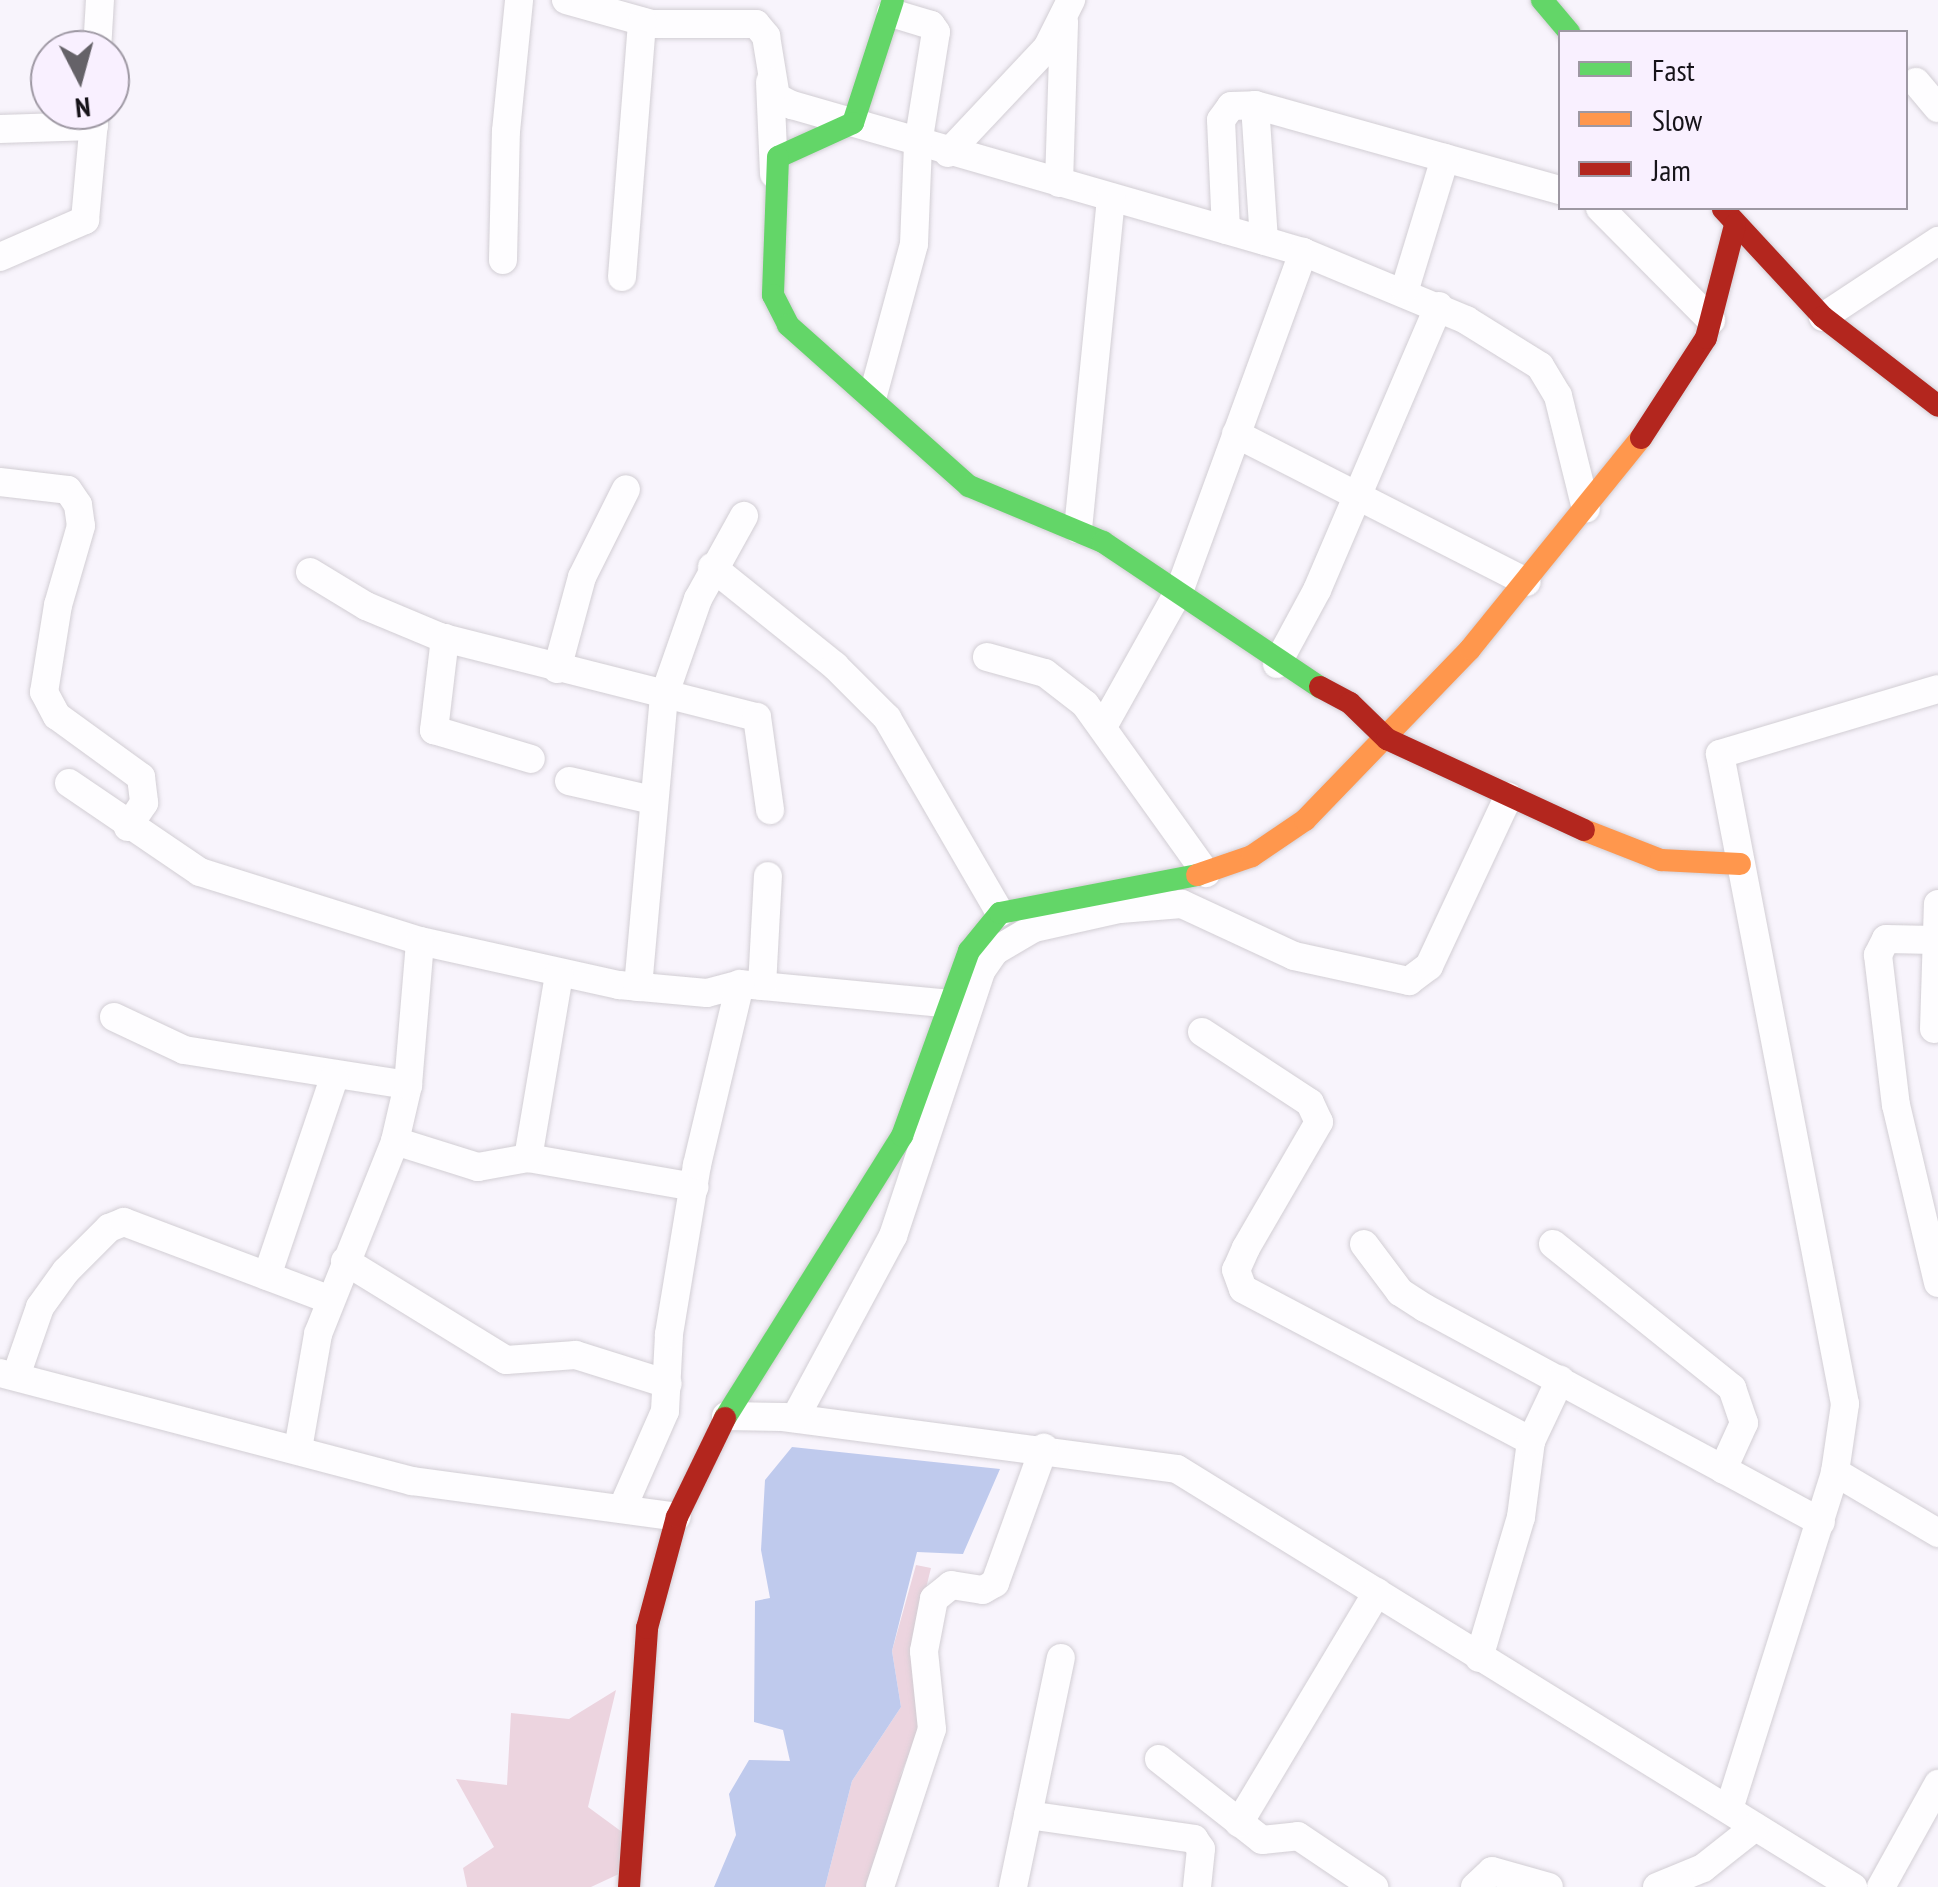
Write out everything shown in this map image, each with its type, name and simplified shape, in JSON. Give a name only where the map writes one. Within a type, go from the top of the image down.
[{"type":"street","points":[[98,30],[100,0]]},
{"type":"street","points":[[503,260],[506,131],[519,0]]},
{"type":"street","points":[[566,0],[647,15],[756,24],[766,36],[776,310],[969,486],[1078,529],[1180,589],[1277,664],[1350,702],[1387,739],[1629,851],[1661,860],[1740,864]]},
{"type":"street","points":[[1542,0],[1567,30]]},
{"type":"street","points":[[853,122],[892,7],[936,32],[918,144],[914,244],[872,395]]},
{"type":"street","points":[[948,154],[1023,76],[1068,11]]},
{"type":"street","points":[[1059,183],[1068,11]]},
{"type":"street","points":[[622,277],[647,15]]},
{"type":"street","points":[[770,81],[776,97],[948,154],[1303,252],[1440,306],[1540,366],[1558,396],[1586,509]]},
{"type":"street","points":[[1916,82],[1938,108]]},
{"type":"street","points":[[1254,104],[1264,242]]},
{"type":"street","points":[[1226,230],[1222,111],[1254,104],[1558,189]]},
{"type":"street","points":[[774,180],[778,156],[792,145],[853,122]]},
{"type":"street","points":[[0,129],[30,125]]},
{"type":"street","points":[[0,256],[85,220],[93,130]]},
{"type":"street","points":[[1406,290],[1445,158]]},
{"type":"street","points":[[1078,529],[1111,198]]},
{"type":"street","points":[[1602,210],[1712,320]]},
{"type":"street","points":[[629,1887],[648,1628],[677,1517],[726,1416],[833,1254],[902,1136],[969,951],[1000,914],[1206,873],[1252,856],[1305,820],[1387,739],[1526,582],[1691,372],[1712,320],[1728,216]]},
{"type":"street","points":[[1728,216],[1823,318],[1938,406]]},
{"type":"street","points":[[1823,318],[1938,242]]},
{"type":"street","points":[[1104,724],[1180,589],[1303,252]]},
{"type":"street","points":[[1277,664],[1317,590],[1354,492],[1440,306]]},
{"type":"street","points":[[1236,434],[1526,582]]},
{"type":"street","points":[[0,482],[68,490],[78,505],[81,526],[58,605],[44,692],[57,716],[141,777],[144,803],[128,827]]},
{"type":"street","points":[[557,669],[582,577],[626,489]]},
{"type":"street","points":[[638,987],[664,696],[712,566],[744,516]]},
{"type":"street","points":[[712,566],[835,666],[887,718],[1000,914]]},
{"type":"street","points":[[310,572],[366,606],[445,638],[757,718],[770,810]]},
{"type":"street","points":[[445,638],[434,730],[531,759]]},
{"type":"street","points":[[988,657],[1045,673],[1104,724],[1206,873]]},
{"type":"street","points":[[1730,1809],[1821,1522],[1835,1472],[1845,1404],[1838,1343],[1720,754],[1938,690]]},
{"type":"street","points":[[570,781],[652,800]]},
{"type":"street","points":[[69,783],[128,827],[221,881],[420,941],[559,974],[638,987],[707,992],[751,985],[950,1004]]},
{"type":"street","points":[[795,1418],[893,1236],[982,972],[995,951],[1034,928],[1120,908],[1182,904],[1294,956],[1409,980],[1429,966],[1508,797]]},
{"type":"street","points":[[622,1509],[655,1443],[668,1384],[669,1334],[694,1186],[751,985],[768,876]]},
{"type":"street","points":[[1934,1029],[1938,904]]},
{"type":"street","points":[[1935,940],[1886,939],[1878,955],[1896,1105],[1938,1283]]},
{"type":"street","points":[[298,1449],[330,1300],[395,1141],[408,1085],[420,941]]},
{"type":"street","points":[[528,1158],[559,974]]},
{"type":"street","points":[[114,1017],[184,1050],[334,1078],[408,1085]]},
{"type":"street","points":[[1202,1032],[1310,1103],[1319,1122],[1236,1270],[1243,1290],[1531,1441]]},
{"type":"street","points":[[268,1276],[334,1078]]},
{"type":"street","points":[[395,1141],[478,1167],[528,1158],[694,1186]]},
{"type":"street","points":[[330,1300],[137,1224],[109,1228],[40,1307],[8,1374],[412,1480],[677,1517]]},
{"type":"street","points":[[1364,1244],[1400,1292],[1821,1522]]},
{"type":"street","points":[[1552,1244],[1732,1388],[1744,1423],[1723,1469]]},
{"type":"street","points":[[346,1261],[506,1360],[576,1355],[668,1384]]},
{"type":"street","points":[[1479,1658],[1521,1517],[1531,1441],[1560,1380]]},
{"type":"street","points":[[726,1416],[795,1418],[1044,1448],[1177,1469],[1854,1887]]},
{"type":"street","points":[[880,1887],[932,1729],[924,1652],[934,1600],[940,1588],[952,1585],[983,1590],[994,1584],[1044,1448]]},
{"type":"street","points":[[1835,1472],[1938,1533]]},
{"type":"street","points":[[1239,1823],[1377,1592]]},
{"type":"street","points":[[1013,1887],[1061,1658]]},
{"type":"street","points":[[1159,1759],[1262,1840],[1298,1836],[1374,1887]]},
{"type":"street","points":[[1881,1887],[1938,1784]]},
{"type":"street","points":[[1028,1816],[1194,1839],[1201,1848],[1197,1887]]},
{"type":"street","points":[[1656,1887],[1703,1868],[1755,1827]]},
{"type":"street","points":[[1476,1887],[1492,1871],[1549,1887]]},
{"type":"shaded area","points":[[916,1565],[931,1568],[910,1652],[926,1715],[899,1778],[922,1738],[875,1887],[825,1887],[852,1781],[901,1707],[892,1651]]},
{"type":"shaded area","points":[[616,1690],[588,1807],[633,1840],[621,1873],[591,1887],[467,1887],[463,1868],[494,1847],[456,1779],[507,1785],[511,1713],[569,1719]]},
{"type":"water","points":[[792,1447],[1000,1469],[963,1554],[917,1552],[892,1651],[901,1707],[852,1781],[825,1887],[714,1887],[736,1835],[729,1794],[749,1760],[790,1761],[783,1730],[754,1722],[755,1601],[770,1598],[761,1550],[765,1480]]},
{"type":"traffic: fast","points":[[893,0],[853,123],[778,157],[773,295],[788,325],[969,486],[1103,542],[1320,687]]},
{"type":"traffic: fast","points":[[1542,0],[1567,30]]},
{"type":"traffic: fast","points":[[725,1418],[902,1136],[969,951],[1000,913],[1197,875]]},
{"type":"traffic: slow","points":[[1197,875],[1252,856],[1305,820],[1470,649],[1641,438]]},
{"type":"traffic: slow","points":[[1584,830],[1661,860],[1740,864]]},
{"type":"traffic: jam","points":[[1724,210],[1823,317],[1938,406]]},
{"type":"traffic: jam","points":[[1641,438],[1706,338],[1735,225]]},
{"type":"traffic: jam","points":[[1320,687],[1350,703],[1387,739],[1584,830]]},
{"type":"traffic: jam","points":[[629,1887],[647,1628],[677,1517],[725,1418]]}]
